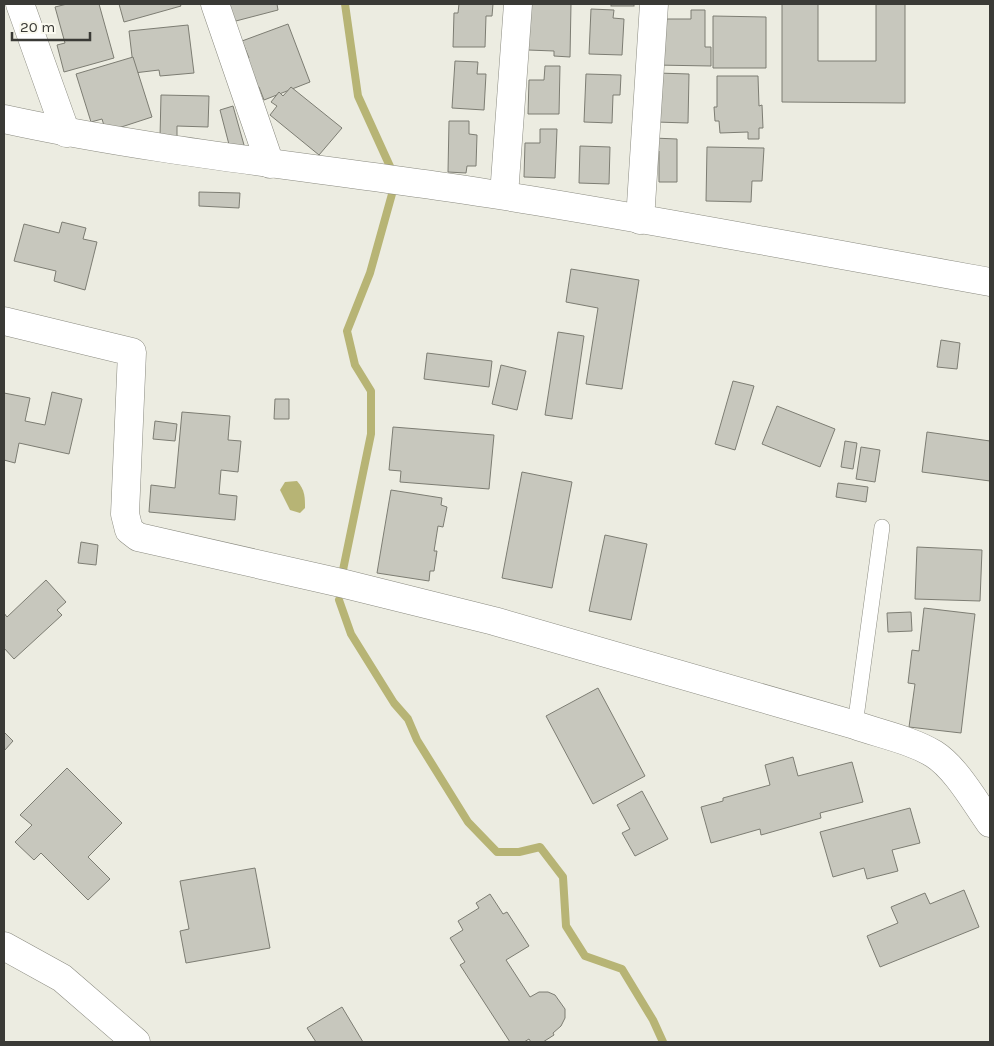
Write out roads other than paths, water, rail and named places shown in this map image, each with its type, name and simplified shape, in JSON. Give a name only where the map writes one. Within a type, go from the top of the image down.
[{"type":"street","points":[[20,4],[66,133]]},
{"type":"street","points":[[215,4],[270,164]]},
{"type":"street","points":[[504,196],[518,4]]},
{"type":"street","points":[[640,220],[654,4]]},
{"type":"street","points":[[4,120],[66,133],[270,164],[504,196],[990,282]]},
{"type":"street","points":[[4,321],[132,352],[125,514],[129,530],[138,537],[341,583],[494,621],[855,725],[913,745],[935,755],[949,768],[990,823]]},
{"type":"street","points":[[4,946],[62,978],[136,1042]]},
{"type":"lane","points":[[855,725],[882,527]]},
{"type":"waterway","points":[[345,4],[358,96],[393,173]]},
{"type":"waterway","points":[[343,570],[371,434],[371,391],[355,365],[347,331],[370,273],[392,194]]},
{"type":"waterway","points":[[339,600],[351,634],[394,703],[408,719],[417,740],[468,822],[497,852],[519,852],[540,847],[563,877],[566,926],[585,956],[622,969],[653,1020],[663,1042]]}]
